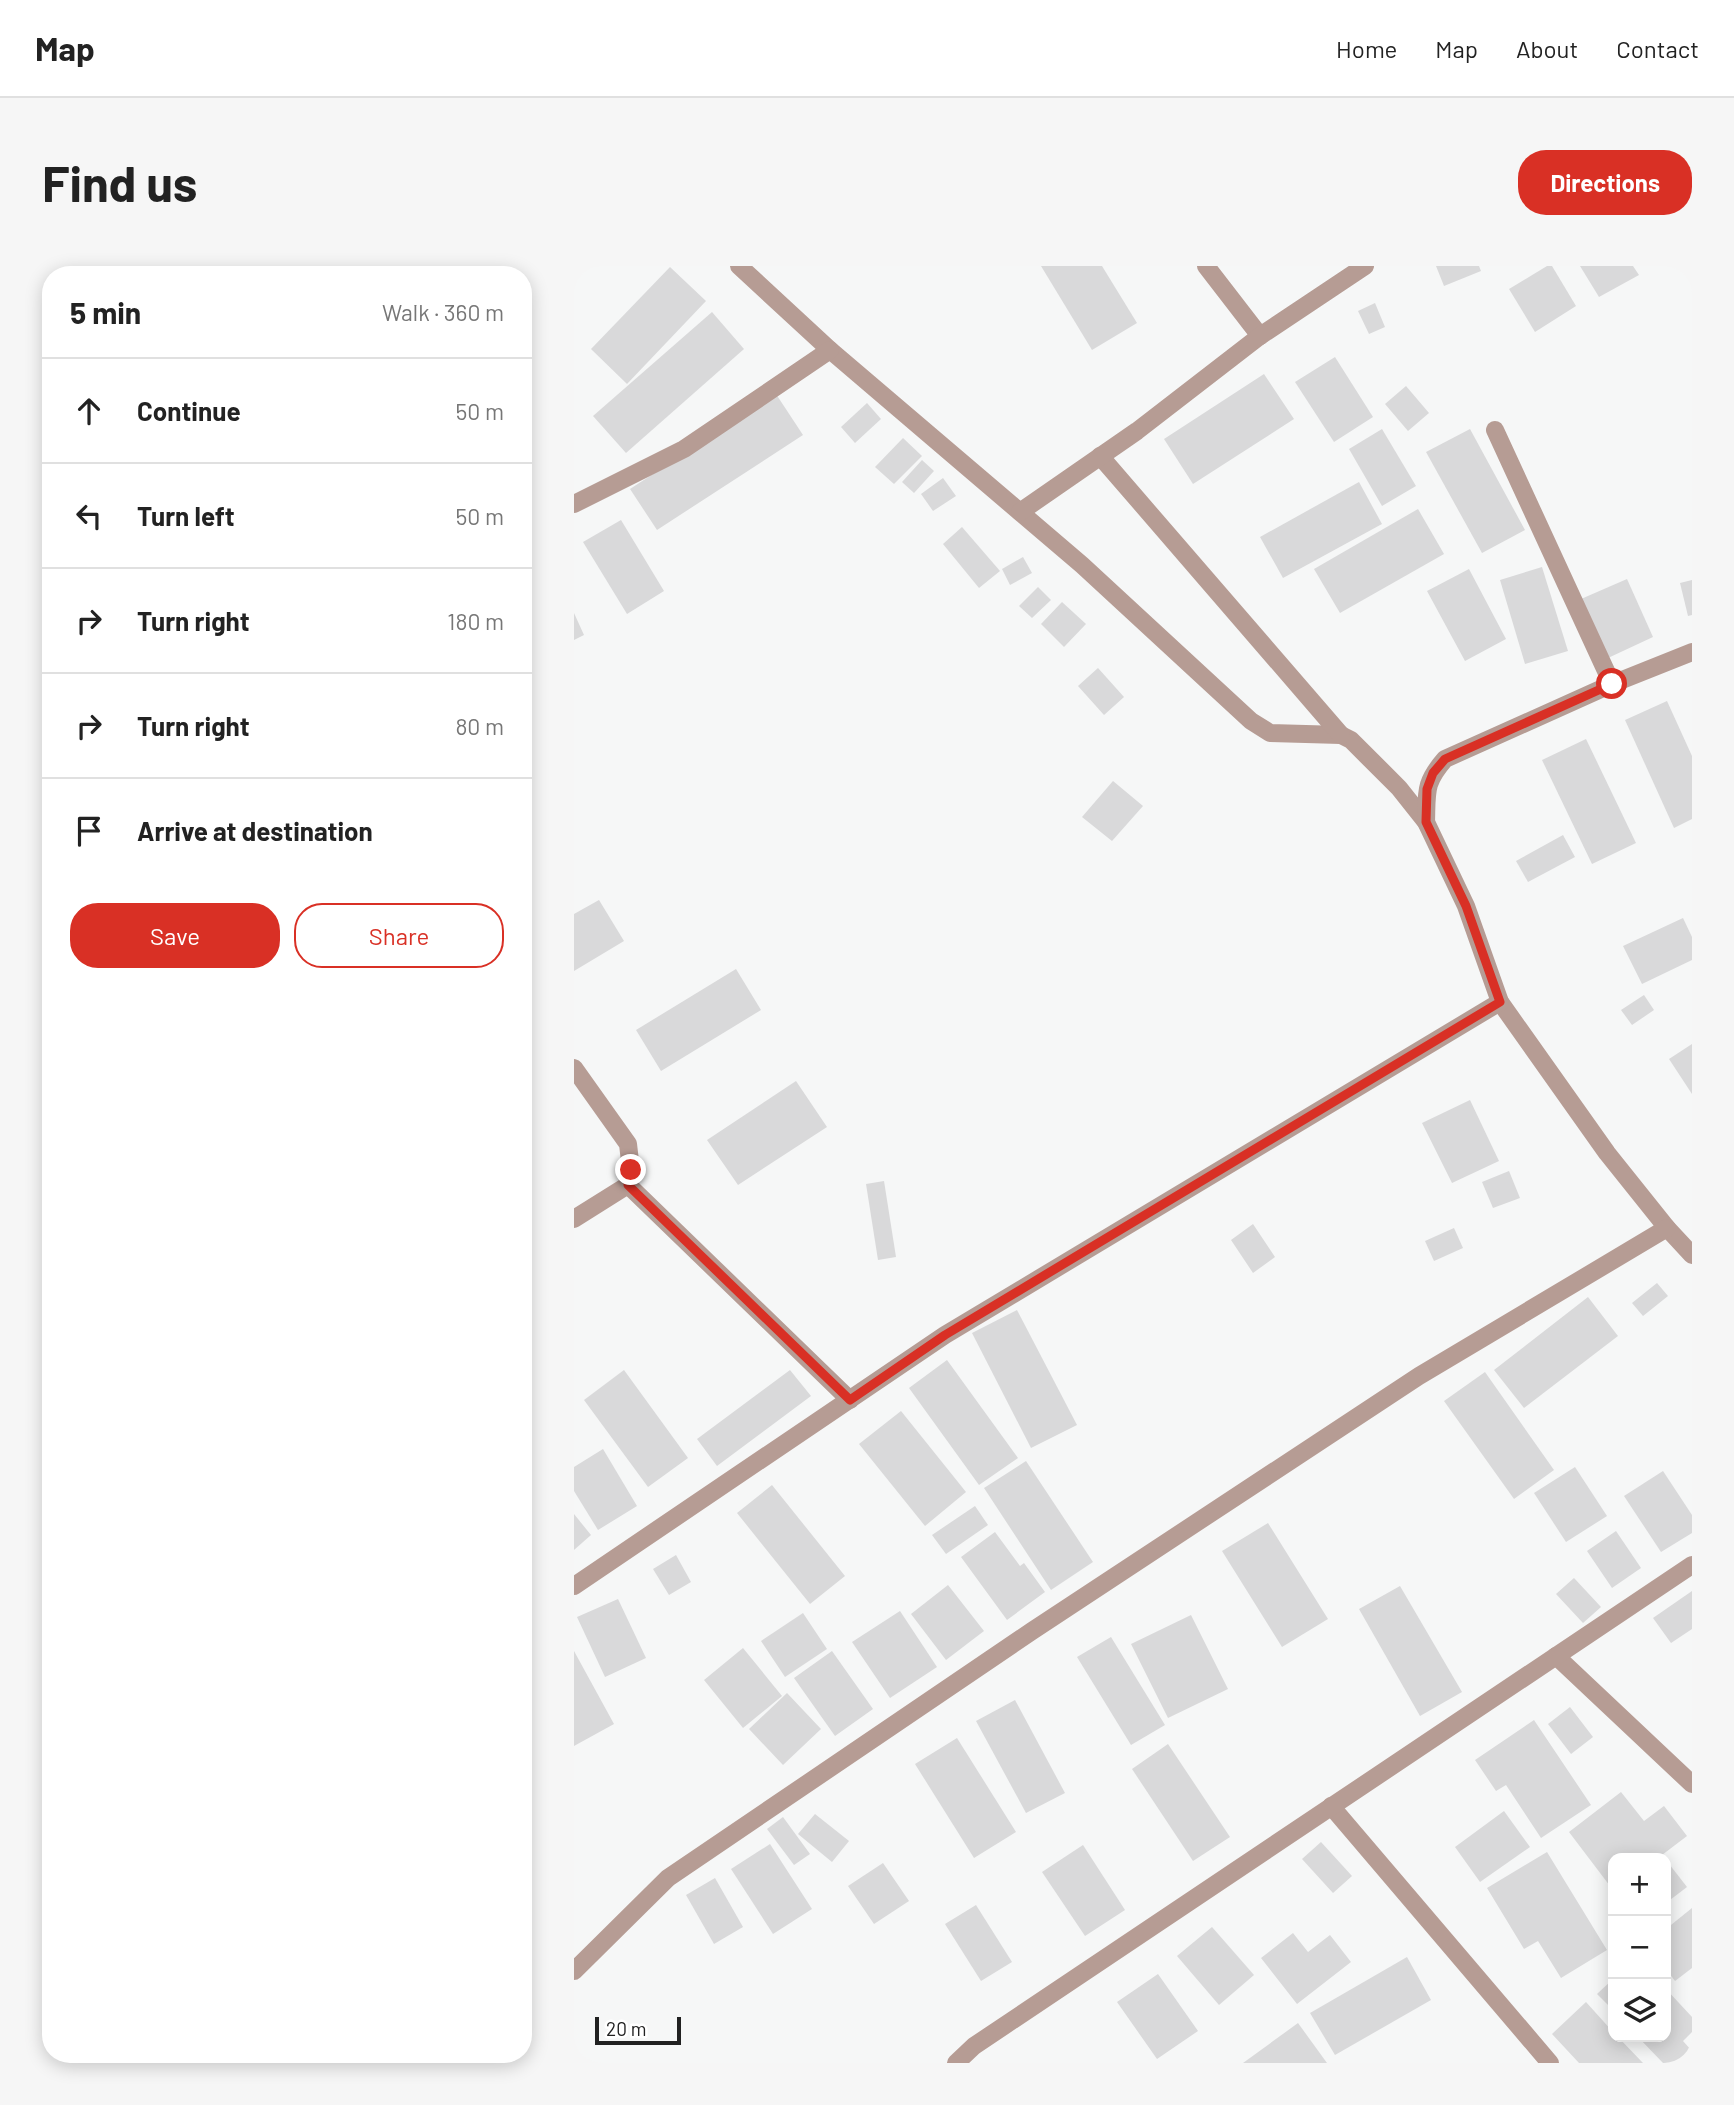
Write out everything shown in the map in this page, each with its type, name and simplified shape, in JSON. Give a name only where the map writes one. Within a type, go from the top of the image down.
[{"type":"street","points":[[739,266],[830,349],[1082,565],[1251,721],[1270,733],[1341,735]]},
{"type":"street","points":[[1206,266],[1260,336]]},
{"type":"street","points":[[1020,512],[1137,431],[1260,336],[1365,266]]},
{"type":"street","points":[[574,504],[684,449],[830,349]]},
{"type":"street","points":[[1495,430],[1612,684]]},
{"type":"street","points":[[1100,456],[1341,735],[1351,740],[1399,788],[1426,822],[1466,906],[1500,1002],[1607,1153],[1692,1255]]},
{"type":"street","points":[[1426,822],[1427,789],[1433,773],[1445,759],[1612,684],[1692,652]]},
{"type":"street","points":[[574,1586],[945,1335],[1500,1002]]},
{"type":"street","points":[[574,1068],[628,1144],[631,1170],[628,1185],[574,1219]]},
{"type":"street","points":[[628,1185],[850,1400]]},
{"type":"street","points":[[574,1971],[668,1878],[1044,1624],[1419,1376],[1667,1228]]},
{"type":"street","points":[[956,2063],[974,2046],[1692,1565]]},
{"type":"street","points":[[1556,1656],[1692,1784]]},
{"type":"street","points":[[1331,1806],[1550,2063]]},
{"type":"building","points":[[1041,266],[1102,266],[1137,323],[1092,350]]},
{"type":"building","points":[[1436,266],[1479,266],[1481,271],[1444,286]]},
{"type":"building","points":[[1547,266],[1552,266],[1576,306],[1535,332],[1509,289]]},
{"type":"building","points":[[1580,266],[1633,266],[1639,275],[1599,297]]},
{"type":"building","points":[[670,267],[706,301],[627,384],[591,349]]},
{"type":"building","points":[[1375,303],[1385,327],[1369,334],[1358,311]]},
{"type":"building","points":[[712,312],[744,349],[626,453],[593,416]]},
{"type":"building","points":[[1335,357],[1373,417],[1334,442],[1295,382]]},
{"type":"building","points":[[1264,374],[1294,419],[1193,484],[1164,439]]},
{"type":"building","points":[[1406,386],[1429,413],[1408,431],[1385,404]]},
{"type":"building","points":[[776,394],[803,435],[657,530],[630,489]]},
{"type":"building","points":[[867,403],[881,419],[855,443],[841,427]]},
{"type":"building","points":[[1382,429],[1416,486],[1382,506],[1349,449]]},
{"type":"building","points":[[1470,429],[1525,530],[1482,553],[1426,452]]},
{"type":"building","points":[[903,438],[922,456],[894,484],[875,467]]},
{"type":"building","points":[[922,460],[934,471],[914,493],[902,482]]},
{"type":"building","points":[[943,478],[956,496],[933,511],[921,494]]},
{"type":"building","points":[[1359,482],[1382,524],[1283,578],[1260,537]]},
{"type":"building","points":[[1418,509],[1444,554],[1340,613],[1314,569]]},
{"type":"building","points":[[621,520],[664,591],[627,614],[583,542]]},
{"type":"building","points":[[962,527],[1000,571],[979,588],[943,544]]},
{"type":"building","points":[[1023,557],[1032,573],[1010,585],[1002,569]]},
{"type":"building","points":[[1542,567],[1568,651],[1525,664],[1500,580]]},
{"type":"building","points":[[1469,569],[1506,639],[1465,661],[1427,591]]},
{"type":"building","points":[[1627,579],[1653,637],[1608,658],[1581,599]]},
{"type":"building","points":[[1692,580],[1692,615],[1688,616],[1680,583]]},
{"type":"building","points":[[1038,587],[1051,600],[1032,618],[1019,606]]},
{"type":"building","points":[[1062,602],[1086,624],[1064,647],[1041,624]]},
{"type":"building","points":[[574,613],[584,635],[574,640]]},
{"type":"building","points":[[1098,668],[1124,697],[1104,715],[1078,686]]},
{"type":"building","points":[[1667,701],[1692,756],[1692,819],[1674,828],[1625,720]]},
{"type":"building","points":[[1586,739],[1636,843],[1592,864],[1542,760]]},
{"type":"building","points":[[1113,781],[1143,806],[1112,841],[1082,817]]},
{"type":"building","points":[[1563,835],[1575,857],[1528,882],[1516,861]]},
{"type":"building","points":[[599,900],[624,941],[574,971],[574,914]]},
{"type":"building","points":[[1683,918],[1692,937],[1692,960],[1642,984],[1623,946]]},
{"type":"building","points":[[736,969],[761,1010],[661,1071],[636,1030]]},
{"type":"building","points":[[1644,995],[1654,1010],[1632,1025],[1621,1010]]},
{"type":"building","points":[[1692,1044],[1692,1094],[1669,1059]]},
{"type":"building","points":[[796,1081],[827,1127],[738,1185],[707,1140]]},
{"type":"building","points":[[1470,1100],[1499,1161],[1452,1183],[1422,1123]]},
{"type":"building","points":[[1509,1171],[1520,1198],[1493,1208],[1482,1182]]},
{"type":"building","points":[[884,1181],[896,1257],[878,1260],[866,1184]]},
{"type":"building","points":[[1253,1224],[1275,1257],[1253,1273],[1231,1240]]},
{"type":"building","points":[[1454,1228],[1463,1248],[1434,1261],[1425,1241]]},
{"type":"building","points":[[1657,1283],[1668,1296],[1643,1316],[1632,1303]]},
{"type":"building","points":[[1588,1297],[1618,1336],[1524,1408],[1494,1370]]},
{"type":"building","points":[[1017,1310],[1077,1425],[1031,1448],[972,1333]]},
{"type":"building","points":[[947,1360],[1018,1458],[979,1485],[909,1388]]},
{"type":"building","points":[[624,1370],[688,1458],[648,1487],[584,1400]]},
{"type":"building","points":[[790,1370],[811,1396],[717,1466],[697,1439]]},
{"type":"building","points":[[1485,1372],[1554,1470],[1514,1499],[1444,1401]]},
{"type":"building","points":[[901,1411],[966,1492],[925,1526],[859,1444]]},
{"type":"building","points":[[603,1449],[637,1506],[598,1530],[574,1491],[574,1467]]},
{"type":"building","points":[[1026,1461],[1093,1562],[1051,1590],[984,1488]]},
{"type":"building","points":[[1575,1467],[1607,1516],[1566,1542],[1534,1493]]},
{"type":"building","points":[[1663,1471],[1692,1515],[1692,1533],[1661,1552],[1624,1496]]},
{"type":"building","points":[[772,1485],[845,1576],[810,1604],[737,1513]]},
{"type":"building","points":[[975,1506],[988,1525],[946,1554],[932,1535]]},
{"type":"building","points":[[574,1514],[591,1535],[574,1550]]},
{"type":"building","points":[[1268,1523],[1328,1619],[1282,1647],[1222,1551]]},
{"type":"building","points":[[1616,1531],[1641,1568],[1612,1588],[1587,1551]]},
{"type":"building","points":[[995,1532],[1020,1566],[1024,1563],[1045,1592],[1007,1620],[961,1557]]},
{"type":"building","points":[[676,1555],[691,1582],[669,1595],[653,1569]]},
{"type":"building","points":[[1574,1578],[1601,1607],[1583,1623],[1556,1594]]},
{"type":"building","points":[[948,1585],[984,1631],[946,1660],[911,1614]]},
{"type":"building","points":[[1400,1586],[1462,1692],[1420,1716],[1359,1609]]},
{"type":"building","points":[[1692,1591],[1692,1629],[1671,1643],[1653,1618]]},
{"type":"building","points":[[618,1599],[646,1658],[605,1677],[577,1617]]},
{"type":"building","points":[[900,1611],[937,1667],[890,1698],[852,1642]]},
{"type":"building","points":[[803,1613],[827,1649],[785,1677],[761,1641]]},
{"type":"building","points":[[1191,1615],[1228,1689],[1168,1718],[1131,1644]]},
{"type":"building","points":[[1111,1637],[1165,1725],[1131,1745],[1077,1657]]},
{"type":"building","points":[[743,1648],[782,1696],[743,1728],[704,1680]]},
{"type":"building","points":[[574,1651],[614,1724],[574,1746]]},
{"type":"building","points":[[832,1651],[873,1709],[835,1736],[794,1678]]},
{"type":"building","points":[[787,1693],[821,1729],[783,1765],[749,1729]]},
{"type":"building","points":[[1015,1700],[1065,1793],[1026,1813],[976,1721]]},
{"type":"building","points":[[1570,1707],[1593,1737],[1571,1754],[1548,1724]]},
{"type":"building","points":[[1534,1720],[1591,1805],[1541,1838],[1506,1785],[1496,1791],[1475,1760]]},
{"type":"building","points":[[957,1738],[1016,1832],[974,1858],[915,1764]]},
{"type":"building","points":[[1168,1744],[1230,1837],[1193,1861],[1132,1769]]},
{"type":"building","points":[[1621,1792],[1644,1821],[1664,1806],[1687,1836],[1665,1853],[1608,1853],[1608,1883],[1569,1832]]},
{"type":"building","points":[[1504,1811],[1530,1847],[1480,1882],[1455,1847]]},
{"type":"building","points":[[815,1814],[849,1841],[832,1862],[798,1834]]},
{"type":"building","points":[[783,1817],[810,1854],[794,1865],[767,1829]]},
{"type":"building","points":[[1321,1842],[1352,1876],[1333,1893],[1302,1859]]},
{"type":"building","points":[[770,1844],[812,1909],[773,1934],[731,1869]]},
{"type":"building","points":[[1083,1845],[1125,1910],[1085,1936],[1042,1872]]},
{"type":"building","points":[[1547,1852],[1607,1950],[1561,1978],[1538,1941],[1524,1949],[1487,1888]]},
{"type":"building","points":[[883,1863],[909,1901],[874,1924],[848,1886]]},
{"type":"building","points":[[1671,1866],[1687,1887],[1671,1899]]},
{"type":"building","points":[[715,1878],[743,1927],[714,1944],[686,1895]]},
{"type":"building","points":[[976,1905],[1012,1962],[981,1981],[945,1924]]},
{"type":"building","points":[[1692,1908],[1692,1968],[1675,1981],[1671,1976],[1671,1925]]},
{"type":"building","points":[[1212,1927],[1254,1975],[1219,2005],[1177,1956]]},
{"type":"building","points":[[1293,1933],[1308,1952],[1330,1935],[1351,1962],[1297,2004],[1261,1958]]},
{"type":"building","points":[[1407,1957],[1431,2000],[1335,2055],[1310,2013]]},
{"type":"building","points":[[1158,1974],[1198,2031],[1157,2059],[1117,2002]]},
{"type":"building","points":[[1608,1984],[1608,2005],[1597,1994]]},
{"type":"building","points":[[1671,1994],[1692,2017],[1692,2032],[1683,2041],[1692,2051],[1692,2055],[1683,2063],[1663,2063],[1643,2042],[1671,2042]]},
{"type":"building","points":[[1586,2002],[1608,2026],[1608,2042],[1623,2042],[1643,2063],[1579,2063],[1552,2034]]},
{"type":"building","points":[[1298,2023],[1327,2063],[1243,2063]]},
{"type":"route","points":[[631,1170],[628,1185],[850,1400],[945,1335],[1500,1002],[1466,906],[1426,822],[1427,789],[1433,773],[1445,759],[1612,684]]}]
